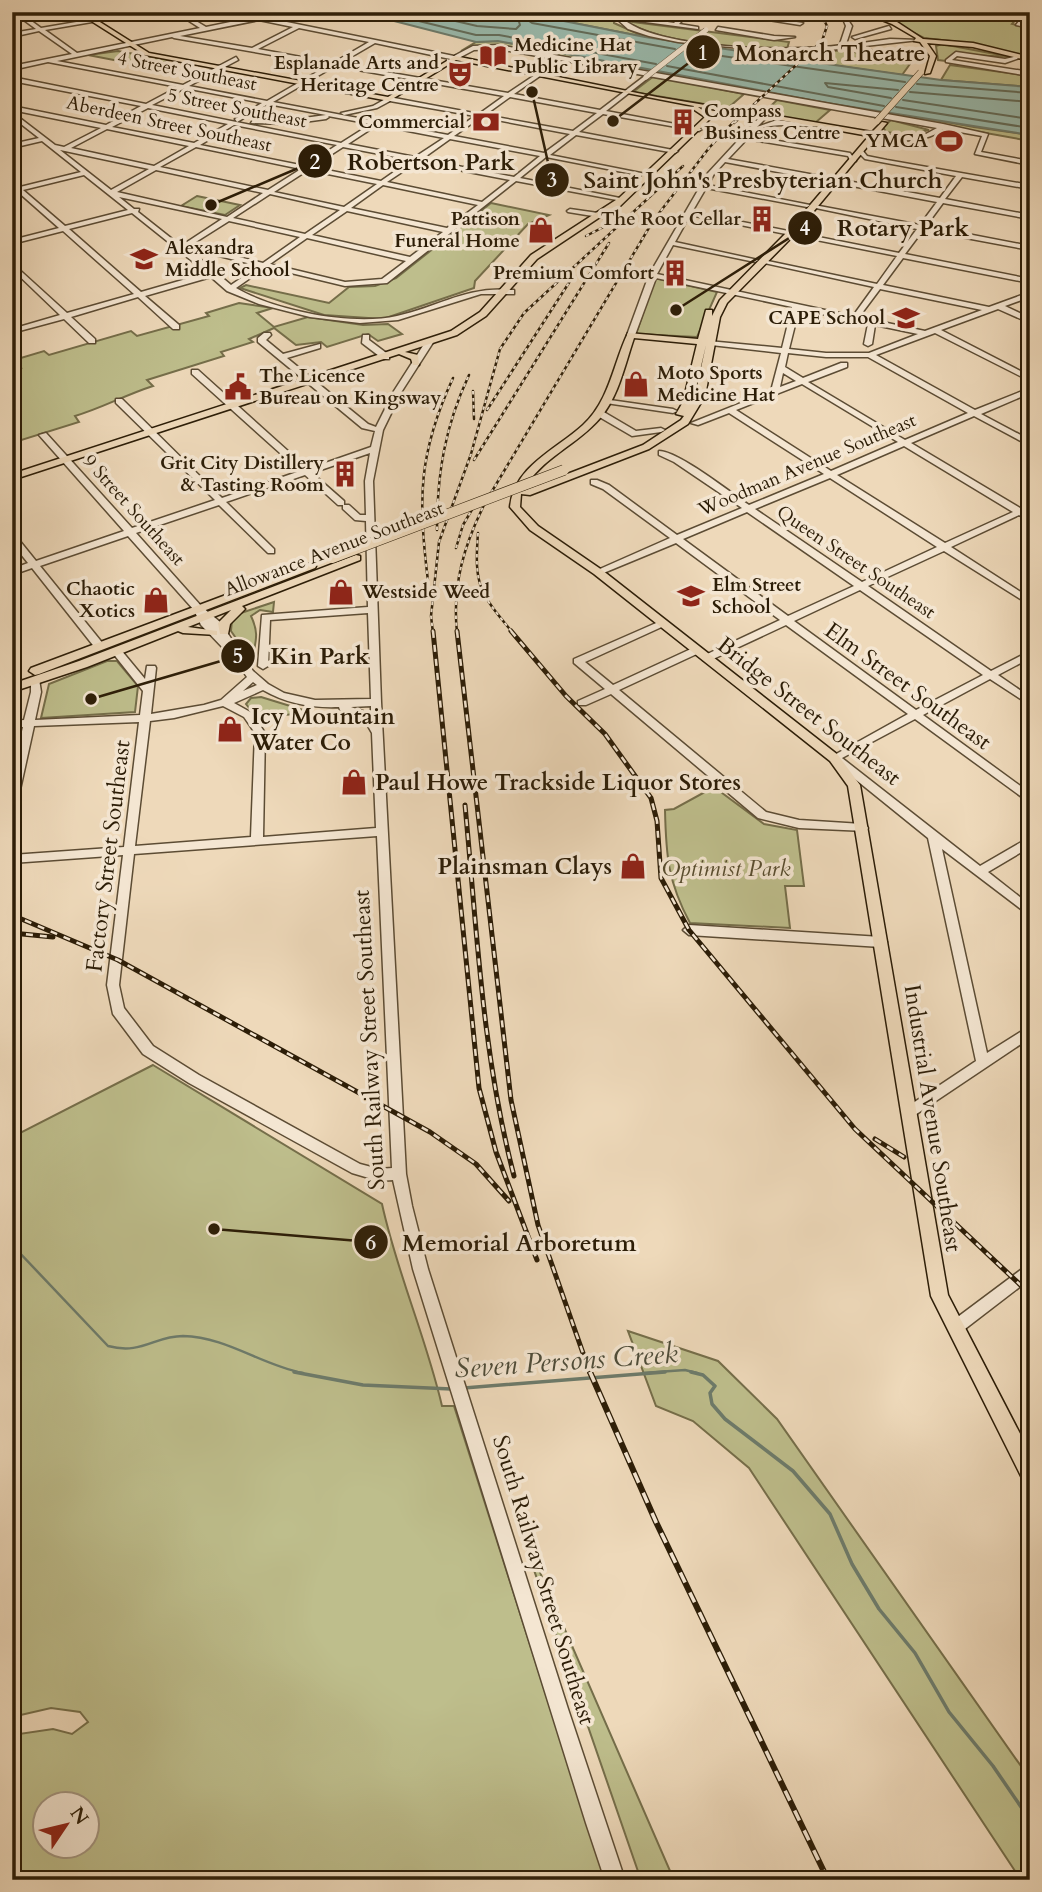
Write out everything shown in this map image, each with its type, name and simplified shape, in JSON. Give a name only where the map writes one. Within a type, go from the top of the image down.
[{"type":"main road","points":[[80,12],[150,55],[389,99],[455,58],[657,99],[734,111],[720,112],[620,200],[542,259],[508,291],[480,325],[403,354],[386,357]]},
{"type":"main road","points":[[864,12],[922,43],[947,44],[1018,57]]},
{"type":"main road","points":[[663,434],[694,410],[706,343],[707,316],[728,291],[787,233],[933,62],[922,43],[902,27],[864,12]]},
{"type":"main road","points":[[922,43],[973,46],[1030,60]]},
{"type":"main road","points":[[111,48],[132,46]]},
{"type":"main road","points":[[657,99],[705,112],[709,117],[699,129]]},
{"type":"main road","points":[[752,114],[824,126],[875,129]]},
{"type":"main road","points":[[796,121],[875,129]]},
{"type":"main road","points":[[849,161],[861,152],[875,129]]},
{"type":"main road","points":[[522,488],[530,471],[576,438],[599,413],[631,335],[706,343]]},
{"type":"main road","points":[[673,340],[691,346],[697,359]]},
{"type":"main road","points":[[663,434],[688,402],[697,359],[706,343]]},
{"type":"main road","points":[[12,477],[429,344]]},
{"type":"main road","points":[[403,354],[415,356],[416,363]]},
{"type":"main road","name":"Allowance Avenue Southeast","points":[[12,688],[164,633],[331,558],[663,434]]},
{"type":"main road","name":"Allowance Avenue Southeast","points":[[12,680],[100,647],[258,598],[522,488],[663,434]]},
{"type":"main road","name":"Bridge Street Southeast","points":[[522,488],[515,507],[521,517],[598,572],[834,758]]},
{"type":"main road","points":[[164,633],[191,629],[219,633],[230,615],[258,598]]},
{"type":"main road","name":"Industrial Avenue Southeast","points":[[834,758],[855,785],[940,1296],[1030,1473]]},
{"type":"street","points":[[15,12],[76,55]]},
{"type":"street","points":[[177,12],[205,29]]},
{"type":"street","points":[[252,12],[260,18],[455,58],[482,47],[581,61],[986,136],[976,153],[1030,163]]},
{"type":"street","points":[[132,46],[289,12]]},
{"type":"street","points":[[598,12],[621,20],[635,31],[740,47],[789,50],[845,43],[922,43]]},
{"type":"street","points":[[621,20],[628,12]]},
{"type":"street","points":[[675,25],[688,12]]},
{"type":"street","points":[[719,12],[800,23]]},
{"type":"street","points":[[1029,12],[1019,25],[1030,27]]},
{"type":"street","points":[[183,248],[345,284],[384,281],[728,13]]},
{"type":"street","points":[[845,43],[849,26],[846,19]]},
{"type":"street","points":[[12,35],[92,20]]},
{"type":"street","points":[[621,20],[696,28]]},
{"type":"street","points":[[774,20],[788,27],[792,37],[789,50]]},
{"type":"street","points":[[253,50],[298,26]]},
{"type":"street","points":[[845,43],[889,28]]},
{"type":"street","points":[[718,29],[775,38],[792,37]]},
{"type":"street","points":[[902,41],[908,34]]},
{"type":"street","points":[[174,36],[699,129]]},
{"type":"street","points":[[111,193],[375,41]]},
{"type":"street","points":[[902,41],[922,43]]},
{"type":"street","points":[[845,43],[854,51],[905,59]]},
{"type":"street","points":[[12,68],[111,48]]},
{"type":"street","points":[[1018,57],[1005,61],[956,54],[948,61],[1030,74]]},
{"type":"street","points":[[12,59],[22,66]]},
{"type":"street","points":[[65,149],[236,59]]},
{"type":"street","name":"4 Street Southeast","points":[[50,61],[649,175]]},
{"type":"street","points":[[230,289],[538,75]]},
{"type":"street","name":"5 Street Southeast","points":[[12,79],[620,200]]},
{"type":"street","points":[[235,122],[289,122],[375,107],[389,99],[675,151]]},
{"type":"street","name":"Aberdeen Street Southeast","points":[[12,108],[484,204]]},
{"type":"street","points":[[12,114],[183,248],[230,289],[242,295],[311,314],[373,322],[404,316],[474,290],[508,291]]},
{"type":"street","points":[[631,335],[653,275],[704,186],[723,160],[762,119],[752,114]]},
{"type":"street","points":[[183,248],[376,122]]},
{"type":"street","points":[[747,136],[761,126],[773,122],[824,126]]},
{"type":"street","points":[[875,129],[919,138],[933,134],[937,127]]},
{"type":"street","points":[[875,129],[914,136],[937,127]]},
{"type":"street","points":[[747,136],[835,153],[849,161],[882,161]]},
{"type":"street","points":[[12,146],[43,139]]},
{"type":"street","points":[[52,147],[450,231]]},
{"type":"street","points":[[861,152],[865,157],[882,161],[1030,187]]},
{"type":"street","points":[[723,160],[1030,217]]},
{"type":"street","points":[[16,190],[85,173]]},
{"type":"street","points":[[855,318],[960,175]]},
{"type":"street","points":[[12,183],[16,190],[65,229],[176,327]]},
{"type":"street","points":[[704,186],[1030,248]]},
{"type":"street","points":[[111,193],[413,260]]},
{"type":"street","points":[[12,242],[162,204]]},
{"type":"street","points":[[570,211],[601,215]]},
{"type":"street","points":[[689,213],[902,256],[1028,278]]},
{"type":"street","points":[[671,243],[994,308],[1030,321]]},
{"type":"street","points":[[12,265],[92,341]]},
{"type":"street","points":[[12,331],[215,276],[232,279],[251,275]]},
{"type":"street","points":[[653,275],[931,332],[1030,379]]},
{"type":"street","points":[[706,343],[826,355],[870,355],[1030,294]]},
{"type":"street","points":[[775,391],[796,306]]},
{"type":"street","points":[[868,344],[872,322]]},
{"type":"street","points":[[267,335],[261,340],[365,426],[379,430]]},
{"type":"street","points":[[366,337],[365,341],[386,357]]},
{"type":"street","name":"South Railway Street Southeast","points":[[429,344],[393,400],[379,430],[374,449],[369,518],[398,1174],[409,1237],[578,1773],[615,1880]]},
{"type":"street","points":[[282,357],[317,346]]},
{"type":"street","points":[[870,355],[1030,444]]},
{"type":"street","points":[[695,423],[844,365]]},
{"type":"street","points":[[782,369],[1030,518]]},
{"type":"street","points":[[195,372],[358,518],[369,518]]},
{"type":"street","name":"Woodman Avenue Southeast","points":[[598,572],[1030,390]]},
{"type":"street","points":[[119,401],[271,551]]},
{"type":"street","points":[[606,401],[673,411]]},
{"type":"street","points":[[730,410],[1030,602]]},
{"type":"street","points":[[599,413],[635,434],[663,434]]},
{"type":"street","name":"9 Street Southeast","points":[[43,435],[219,633],[263,687],[304,704],[376,702]]},
{"type":"street","points":[[12,572],[305,470],[374,449]]},
{"type":"street","name":"Queen Street Southeast","points":[[662,453],[1030,702]]},
{"type":"street","name":"Elm Street Southeast","points":[[594,482],[606,487],[1030,799]]},
{"type":"street","points":[[707,658],[1030,507]]},
{"type":"street","points":[[12,537],[100,647]]},
{"type":"street","points":[[263,666],[265,617],[372,610]]},
{"type":"street","points":[[663,623],[579,661],[762,815],[799,824],[862,828]]},
{"type":"street","points":[[582,703],[697,650]]},
{"type":"street","points":[[117,652],[149,691]]},
{"type":"street","points":[[834,758],[1030,654]]},
{"type":"street","name":"Factory Street Southeast","points":[[151,668],[113,985],[118,1010],[148,1050],[194,1079],[357,1169],[373,1174],[398,1174]]},
{"type":"street","points":[[224,703],[253,677]]},
{"type":"street","points":[[12,799],[37,688],[35,681]]},
{"type":"street","points":[[12,724],[202,711],[238,701],[263,687]]},
{"type":"street","points":[[224,703],[248,715],[260,733],[257,842]]},
{"type":"street","points":[[333,705],[368,716],[373,723],[379,749]]},
{"type":"street","name":"Bridge Street Southeast","points":[[834,758],[1030,912]]},
{"type":"street","points":[[12,859],[383,832]]},
{"type":"street","points":[[933,836],[983,1063]]},
{"type":"street","points":[[979,872],[1030,841]]},
{"type":"street","points":[[689,930],[881,942]]},
{"type":"street","points":[[909,1113],[1030,1031]]},
{"type":"street","points":[[956,1327],[1030,1270]]},
{"type":"green space","points":[[518,12],[593,12],[614,19],[614,23],[645,37]]},
{"type":"green space","points":[[872,12],[1022,12],[1012,24],[1030,28],[1030,57],[969,43],[924,38]]},
{"type":"green space","points":[[625,21],[789,42],[787,49],[704,44],[661,35]]},
{"type":"green space","points":[[498,41],[1030,135],[1030,141],[499,46],[479,46],[461,51],[476,42]]},
{"type":"green space","points":[[942,44],[1011,57],[955,54],[946,61],[938,60],[936,46]]},
{"type":"green space","points":[[845,50],[910,64],[902,75],[811,62],[821,52]]},
{"type":"green space","points":[[118,51],[170,60],[155,68],[88,55]]},
{"type":"green space","points":[[950,65],[1030,76],[1030,87],[941,80]]},
{"type":"green space","points":[[654,76],[744,94],[728,108],[633,92]]},
{"type":"green space","points":[[777,100],[830,110],[815,123],[762,114]]},
{"type":"green space","points":[[891,120],[929,130],[908,135],[886,132],[883,127]]},
{"type":"green space","points":[[197,196],[240,205],[225,215],[181,206]]},
{"type":"green space","points":[[491,203],[549,215],[528,224],[475,281],[474,288],[383,319],[324,315],[240,288],[246,285],[329,303],[349,287],[375,286],[396,278]]},
{"type":"green space","points":[[655,278],[717,292],[697,337],[636,334]]},
{"type":"green space","points":[[239,303],[273,308],[257,313],[274,327],[308,317],[363,325],[388,324],[402,334],[378,341],[368,334],[327,347],[321,342],[296,345],[274,328],[249,339],[253,342],[221,352],[224,356],[147,380],[153,386],[75,416],[79,422],[12,443],[12,370],[21,368],[14,360],[44,351],[49,355],[131,331],[137,336],[209,316],[206,313]]},
{"type":"green space","points":[[274,602],[273,612],[260,610],[251,616],[256,634],[252,661],[231,631],[232,620],[241,613]]},
{"type":"green space","points":[[107,661],[117,661],[138,686],[135,712],[41,718],[49,684]]},
{"type":"green space","points":[[261,697],[313,713],[267,716],[261,711],[254,714],[246,704],[251,698]]},
{"type":"green space","name":"Optimist Park","points":[[714,787],[764,824],[797,830],[804,886],[785,886],[790,928],[690,923],[677,895],[670,868],[665,810],[674,809]]},
{"type":"green space","points":[[153,1065],[382,1204],[442,1406],[454,1406],[605,1880],[12,1880],[12,1735],[53,1729],[72,1734],[88,1722],[80,1712],[51,1708],[12,1717],[12,1137]]},
{"type":"green space","points":[[628,1331],[718,1361],[777,1419],[1030,1779],[1030,1880],[1021,1880],[749,1468],[693,1421],[656,1406]]},
{"type":"green space","points":[[515,1515],[674,1880],[641,1880]]},
{"type":"water","points":[[359,12],[518,12],[645,37],[820,63],[941,80],[1030,87],[1030,135],[827,103],[498,41],[476,42]]},
{"type":"waterway","name":"Seven Persons Creek","points":[[12,1236],[16,1249],[108,1346],[130,1348],[173,1337],[199,1338],[303,1373]]},
{"type":"waterway","name":"Seven Persons Creek","points":[[643,1373],[685,1370],[697,1373]]},
{"type":"waterway","name":"Seven Persons Creek","points":[[294,1372],[363,1385],[451,1389]]},
{"type":"waterway","name":"Seven Persons Creek","points":[[464,1388],[665,1372]]},
{"type":"waterway","name":"Seven Persons Creek","points":[[691,1372],[703,1375],[715,1386],[710,1393],[712,1404],[725,1419],[793,1471],[830,1514],[852,1564],[879,1609],[915,1653],[949,1712],[993,1766],[1030,1820]]},
{"type":"railway","points":[[734,123],[822,41],[827,26],[820,12]]},
{"type":"railway","points":[[457,633],[456,598],[461,566],[485,503],[653,221],[709,148],[740,115]]},
{"type":"railway","points":[[433,633],[431,616],[439,542],[471,454],[500,349],[524,313],[683,166]]},
{"type":"railway","points":[[586,236],[621,218]]},
{"type":"railway","points":[[474,460],[609,243]]},
{"type":"railway","points":[[487,410],[572,278]]},
{"type":"railway","points":[[437,530],[444,451],[454,413],[469,375]]},
{"type":"railway","points":[[428,581],[422,501],[424,477],[433,430],[453,378]]},
{"type":"railway","points":[[473,391],[474,419]]},
{"type":"railway","points":[[456,548],[463,525],[477,501]]},
{"type":"railway","points":[[478,533],[477,565],[481,588],[513,633]]},
{"type":"railway","points":[[433,631],[479,1088],[496,1152],[537,1260]]},
{"type":"railway","points":[[457,631],[511,1100],[538,1225],[590,1373]]},
{"type":"railway","points":[[511,631],[566,696],[605,734],[651,798],[657,821],[661,878],[689,930],[855,1129],[1030,1294]]},
{"type":"railway","points":[[465,805],[488,1038],[503,1130],[514,1176]]},
{"type":"railway","points":[[12,915],[118,960],[430,1132],[476,1164],[509,1201]]},
{"type":"railway","points":[[12,933],[53,937]]},
{"type":"railway","points":[[875,1139],[904,1157]]},
{"type":"railway","points":[[590,1372],[656,1522],[828,1880]]},
{"type":"place","name":"Medicine Hat Public Library","points":[[493,56]]},
{"type":"place","name":"Esplanade Arts and Heritage Centre","points":[[460,74]]},
{"type":"place","name":"Saint John's Presbyterian Church","points":[[532,92]]},
{"type":"place","name":"Monarch Theatre","points":[[613,121]]},
{"type":"place","name":"Commercial","points":[[486,122]]},
{"type":"place","name":"Compass Business Centre","points":[[683,122]]},
{"type":"place","name":"YMCA","points":[[949,141]]},
{"type":"place","name":"Robertson Park","points":[[211,205]]},
{"type":"place","name":"The Root Cellar","points":[[762,219]]},
{"type":"place","name":"Pattison Funeral Home","points":[[541,230]]},
{"type":"place","name":"Alexandra Middle School","points":[[144,259]]},
{"type":"place","name":"Premium Comfort","points":[[675,273]]},
{"type":"place","name":"Rotary Park","points":[[676,310]]},
{"type":"place","name":"CAPE School","points":[[906,318]]},
{"type":"place","name":"Moto Sports Medicine Hat","points":[[636,384]]},
{"type":"place","name":"The Licence Bureau on Kingsway","points":[[238,387]]},
{"type":"place","name":"Grit City Distillery & Tasting Room","points":[[345,474]]},
{"type":"place","name":"Westside Weed","points":[[341,592]]},
{"type":"place","name":"Elm Street School","points":[[691,596]]},
{"type":"place","name":"Chaotic Xotics","points":[[156,600]]},
{"type":"place","name":"Kin Park","points":[[91,699]]},
{"type":"place","name":"Icy Mountain Water Co","points":[[230,729]]},
{"type":"place","name":"Paul Howe Trackside Liquor Stores","points":[[354,782]]},
{"type":"place","name":"Plainsman Clays","points":[[633,866]]},
{"type":"place","name":"Memorial Arboretum","points":[[214,1229]]}]
